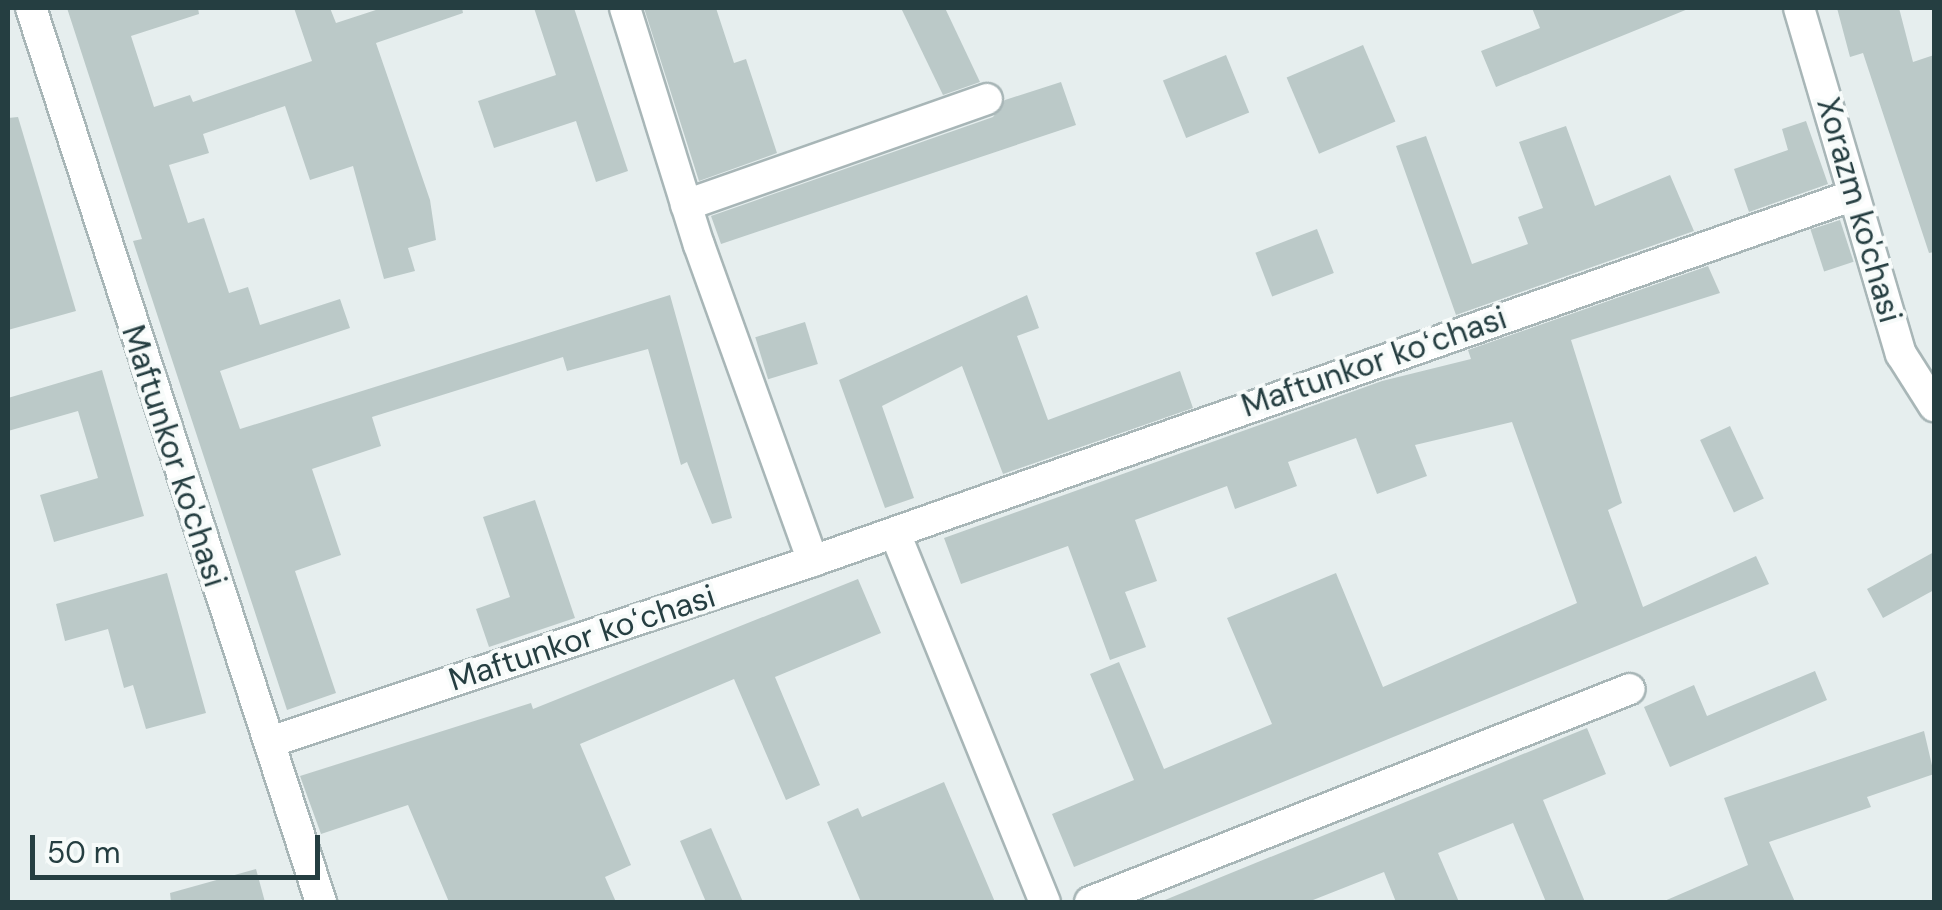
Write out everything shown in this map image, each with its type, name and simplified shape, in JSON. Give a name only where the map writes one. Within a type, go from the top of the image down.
[{"type":"street","name":"Maftunkor ko'chasi","points":[[31,8],[320,902]]},
{"type":"street","points":[[625,8],[686,205],[813,561]]},
{"type":"street","name":"Xorazm ko'chasi","points":[[1798,8],[1901,354],[1934,406]]},
{"type":"street","points":[[686,205],[987,99]]},
{"type":"street","name":"Maftunkor koʻchasi","points":[[270,742],[895,533],[1854,195]]},
{"type":"street","points":[[895,533],[1045,902]]},
{"type":"street","points":[[1090,902],[1630,689]]},
{"type":"building","points":[[67,8],[198,8],[199,14],[131,36],[154,107],[190,95],[193,102],[312,61],[294,8],[330,8],[336,23],[382,8],[462,8],[463,13],[376,43],[430,200],[436,240],[408,248],[415,271],[384,279],[353,166],[310,180],[285,106],[203,134],[209,153],[169,165],[188,223],[204,218],[229,293],[248,287],[260,325],[340,299],[350,328],[220,371],[240,429],[670,295],[732,518],[712,524],[687,462],[681,465],[648,349],[567,371],[563,357],[372,417],[381,446],[312,469],[341,555],[295,571],[336,693],[287,710],[133,241],[142,239]]},
{"type":"building","points":[[534,8],[574,8],[628,171],[596,182],[576,121],[494,148],[478,101],[556,75]]},
{"type":"building","points":[[644,8],[716,8],[734,63],[746,59],[777,153],[699,181]]},
{"type":"building","points":[[901,8],[945,8],[980,82],[943,95]]},
{"type":"building","points":[[1532,8],[1688,9],[1496,87],[1481,51],[1540,28]]},
{"type":"building","points":[[1837,8],[1899,8],[1913,62],[1934,55],[1934,252],[1929,253],[1863,53],[1850,57]]},
{"type":"building","points":[[1363,45],[1395,121],[1319,154],[1287,77]]},
{"type":"building","points":[[1226,55],[1249,112],[1186,138],[1163,80]]},
{"type":"building","points":[[1061,82],[1076,125],[721,244],[711,216],[993,117],[1005,100]]},
{"type":"building","points":[[18,117],[76,311],[8,330],[8,118]]},
{"type":"building","points":[[1806,121],[1828,184],[1749,212],[1734,169],[1788,150],[1782,129]]},
{"type":"building","points":[[1566,126],[1595,206],[1670,175],[1694,231],[1456,315],[1396,146],[1426,136],[1472,264],[1528,244],[1518,217],[1543,208],[1519,142]]},
{"type":"building","points":[[1840,220],[1854,262],[1824,271],[1811,230]]},
{"type":"building","points":[[1317,229],[1334,273],[1272,297],[1255,253]]},
{"type":"building","points":[[1708,266],[1720,293],[1571,340],[1622,503],[1608,510],[1643,607],[1756,556],[1769,584],[1074,867],[1052,814],[1134,780],[1090,674],[1119,662],[1164,769],[1272,724],[1227,618],[1336,573],[1383,687],[1577,603],[1512,422],[1415,445],[1427,476],[1377,494],[1356,438],[1288,462],[1297,486],[1235,509],[1227,486],[1135,520],[1157,581],[1125,592],[1146,647],[1110,660],[1068,546],[961,584],[944,538],[1382,381],[1471,359],[1468,350]]},
{"type":"building","points":[[1027,295],[1039,328],[1017,336],[1048,420],[1180,371],[1193,408],[1003,474],[962,366],[882,406],[914,498],[885,508],[839,380]]},
{"type":"building","points":[[805,322],[818,364],[768,379],[755,337]]},
{"type":"building","points":[[102,370],[144,516],[54,542],[40,495],[98,478],[78,411],[8,431],[8,398]]},
{"type":"building","points":[[1730,426],[1764,499],[1734,512],[1700,440]]},
{"type":"building","points":[[535,500],[575,618],[489,647],[476,609],[510,597],[483,517]]},
{"type":"building","points":[[1934,552],[1934,590],[1883,618],[1867,589]]},
{"type":"building","points":[[167,573],[206,713],[146,729],[133,685],[124,688],[108,629],[65,641],[56,604]]},
{"type":"building","points":[[858,579],[881,633],[775,677],[820,785],[786,800],[734,679],[580,744],[631,865],[605,877],[616,902],[449,902],[408,805],[321,834],[300,776],[531,703],[533,709]]},
{"type":"building","points":[[1815,671],[1827,700],[1670,767],[1644,707],[1694,685],[1707,716]]},
{"type":"building","points":[[1587,728],[1606,774],[1543,800],[1585,902],[1546,902],[1513,823],[1438,853],[1459,902],[1396,902],[1384,872],[1308,902],[1160,902]]},
{"type":"building","points":[[1924,731],[1934,774],[1867,797],[1871,807],[1769,842],[1795,902],[1662,902],[1748,865],[1724,798]]},
{"type":"building","points":[[944,782],[995,902],[861,902],[827,822],[858,808],[862,817]]},
{"type":"building","points":[[711,828],[743,902],[706,902],[680,841]]},
{"type":"building","points":[[256,869],[265,902],[171,902],[170,893]]}]
